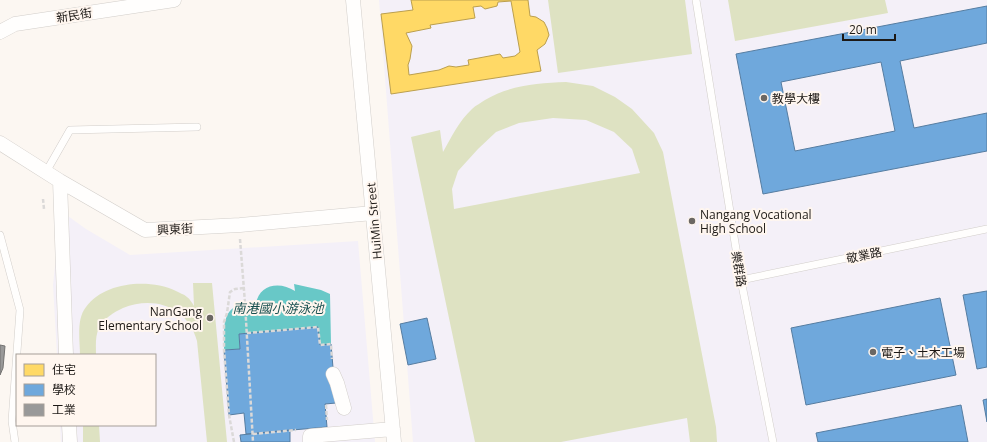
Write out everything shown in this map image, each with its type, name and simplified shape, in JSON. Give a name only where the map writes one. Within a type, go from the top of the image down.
[{"type":"street","name":"新民街","points":[[0,32],[14,24],[174,0]]},
{"type":"street","name":"HuiMin Street","points":[[353,0],[394,435]]},
{"type":"street","name":"興東街","points":[[0,144],[60,181],[145,230],[240,225],[373,213]]},
{"type":"street","points":[[60,181],[66,354]]},
{"type":"street","points":[[333,374],[338,383],[344,408]]},
{"type":"street","points":[[69,426],[70,442]]},
{"type":"street","points":[[310,442],[310,436],[394,435]]},
{"type":"lane","name":"樂群路","points":[[696,0],[741,280],[773,442]]},
{"type":"lane","points":[[46,172],[70,130],[197,128]]},
{"type":"lane","name":"敬業路","points":[[741,280],[987,229]]},
{"type":"lane","points":[[0,235],[20,310],[17,354]]},
{"type":"lane","points":[[15,442],[12,420],[16,365]]},
{"type":"path","points":[[240,225],[253,442]]},
{"type":"path","points":[[234,442],[229,415],[224,350],[224,322],[230,292],[235,289],[244,288]]},
{"type":"path","points":[[247,333],[318,327],[320,345],[331,344],[333,374]]},
{"type":"path","points":[[327,427],[325,404],[330,403]]},
{"type":"path","points":[[253,434],[297,430]]},
{"type":"shaded area","name":"Nangang Vocational High School","points":[[379,0],[987,0],[987,442],[413,442]]},
{"type":"shaded area","name":"NanGang Elementary School","points":[[61,211],[86,229],[130,255],[358,241],[375,442],[61,442],[60,426],[156,426],[156,354],[57,354],[53,285]]},
{"type":"green space","points":[[548,0],[685,0],[692,54],[558,73]]},
{"type":"green space","points":[[728,0],[885,0],[888,13],[735,41]]},
{"type":"green space","points":[[566,82],[593,86],[615,97],[632,109],[654,133],[663,152],[716,427],[717,442],[690,442],[687,418],[561,442],[475,442],[411,137],[440,130],[443,152],[456,129],[467,114],[485,100],[514,88],[535,84]],"holes":[[[553,118],[586,120],[614,132],[632,149],[640,173],[454,209],[452,189],[458,171],[496,132],[519,123]]]},
{"type":"green space","points":[[193,283],[212,283],[227,442],[207,442],[197,341],[193,329],[178,312],[158,304],[146,303],[135,304],[123,308],[109,316],[101,325],[96,338],[96,354],[80,354],[79,330],[83,312],[94,299],[104,292],[128,285],[153,284],[183,294],[194,306]]},
{"type":"green space","points":[[83,426],[99,426],[100,442],[83,442]]},
{"type":"water","name":"南港國小游泳池","points":[[294,284],[321,290],[330,294],[331,344],[320,345],[318,327],[239,334],[240,349],[224,350],[225,323],[230,310],[236,306],[256,304],[261,292],[271,286],[283,286],[295,291]]},
{"type":"building: 住宅","points":[[411,0],[528,0],[530,16],[536,17],[544,22],[549,35],[545,44],[537,50],[541,71],[391,94],[381,14],[413,10]],"holes":[[[511,1],[520,52],[515,56],[503,58],[500,54],[468,60],[469,65],[456,67],[449,66],[439,70],[409,75],[408,65],[412,46],[406,33],[431,28],[430,25],[475,18],[473,7],[481,6],[485,9],[497,6],[498,2]]]},
{"type":"building: 學校","name":"教學大樓","points":[[987,6],[987,43],[900,61],[914,128],[987,113],[987,151],[763,194],[736,54]],"holes":[[[881,62],[895,131],[795,151],[781,82]]]},
{"type":"building: 學校","points":[[987,291],[987,367],[977,369],[963,295]]},
{"type":"building: 學校","name":"電子、土木工場","points":[[940,298],[956,375],[806,405],[791,328]]},
{"type":"building: 學校","points":[[427,318],[436,359],[408,365],[400,324]]},
{"type":"building: 學校","points":[[318,327],[320,345],[331,344],[336,403],[325,404],[327,427],[246,434],[244,413],[229,415],[224,350],[240,349],[239,334]]},
{"type":"building: 學校","points":[[987,399],[987,422],[983,400]]},
{"type":"building: 學校","points":[[961,405],[968,442],[818,442],[816,433]]},
{"type":"building: 學校","points":[[290,430],[290,442],[241,442],[240,435]]},
{"type":"building: 工業","points":[[0,345],[5,346],[3,368],[0,375]]},
{"type":"place","name":"教學大樓","points":[[764,98]]},
{"type":"place","name":"Nangang Vocational High School","points":[[692,221]]},
{"type":"place","name":"NanGang Elementary School","points":[[210,318]]},
{"type":"place","name":"電子、土木工場","points":[[873,352]]}]
